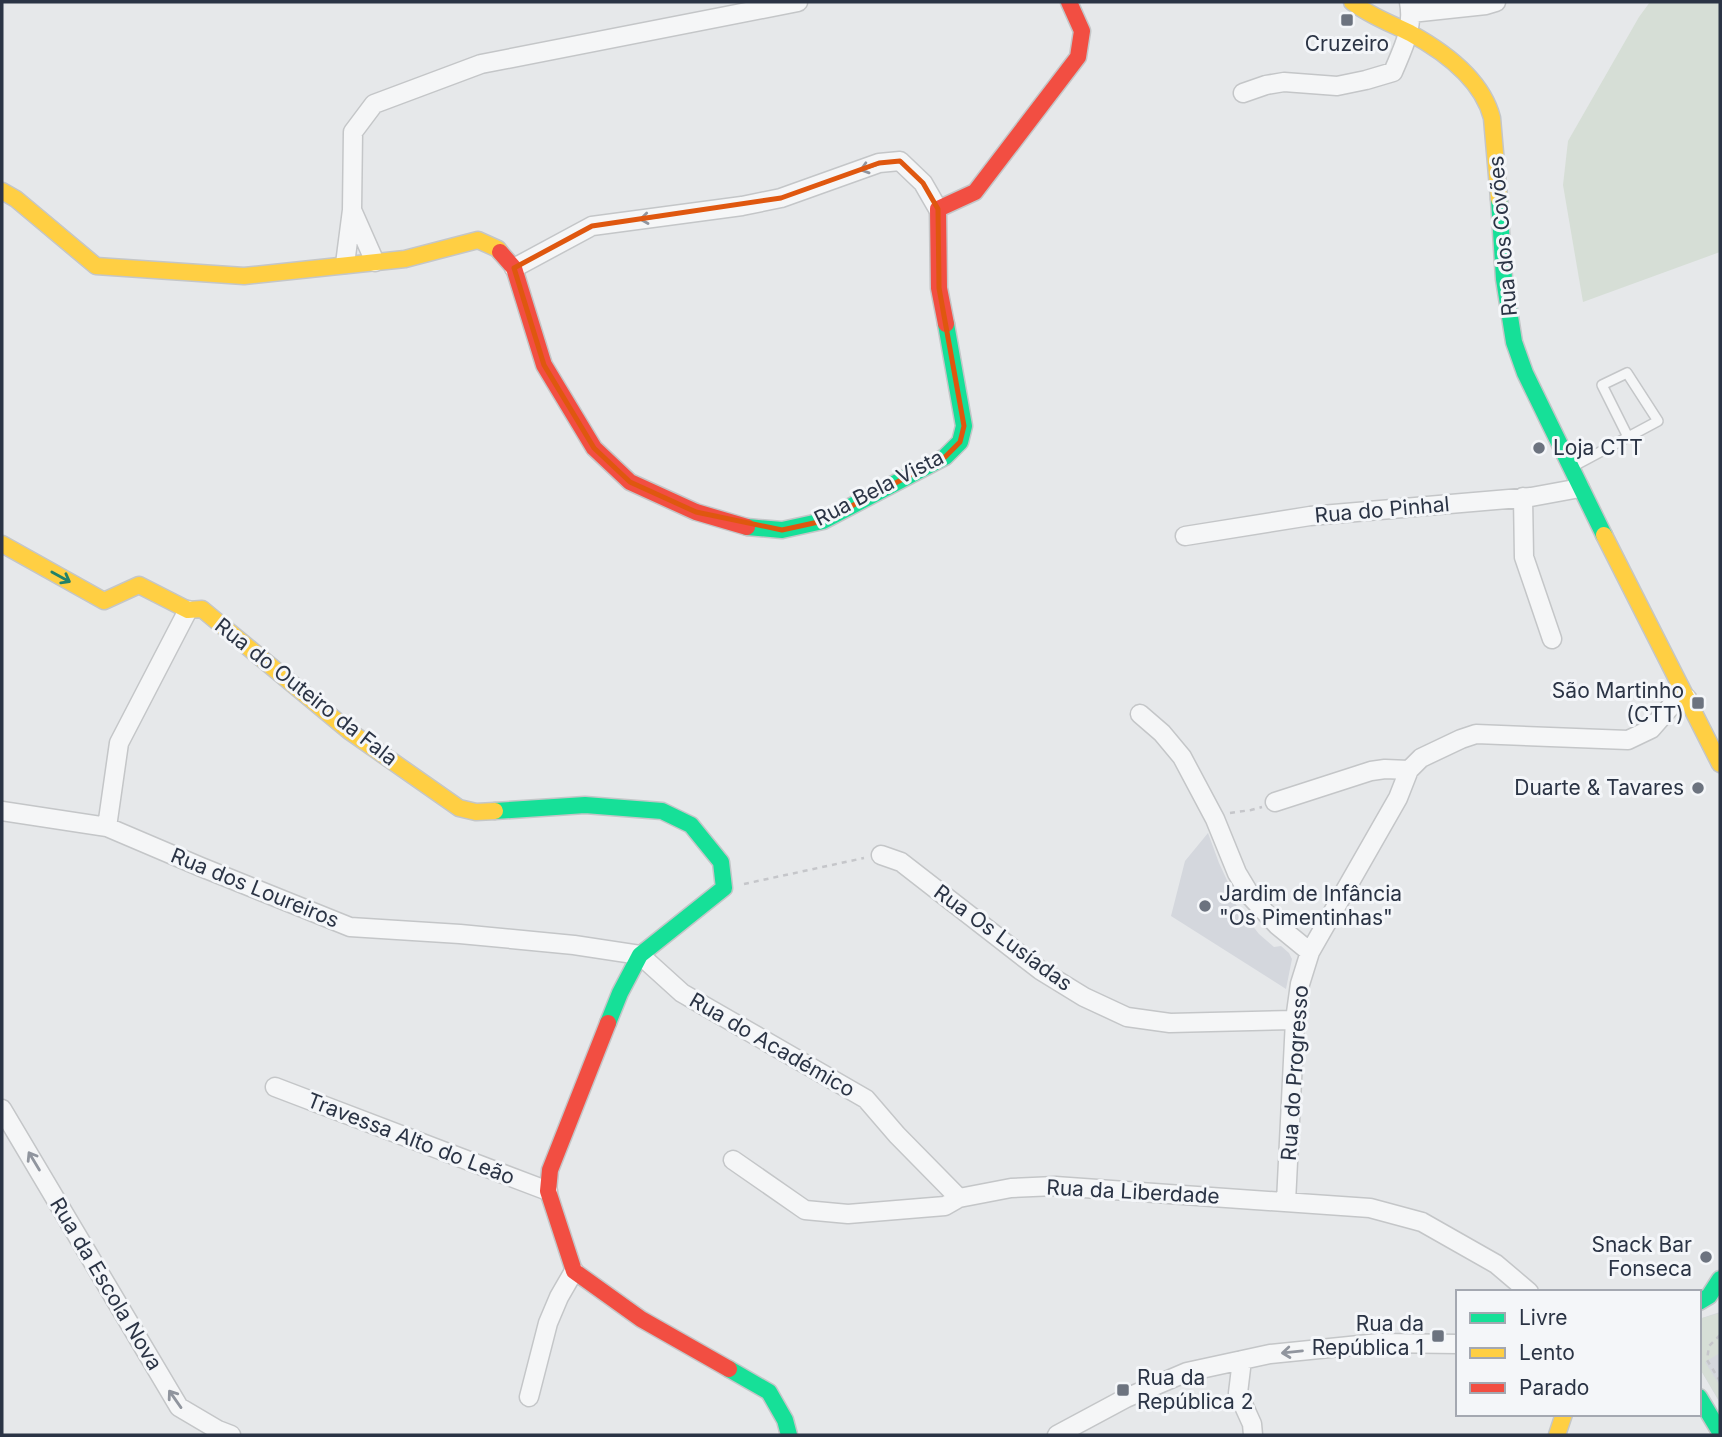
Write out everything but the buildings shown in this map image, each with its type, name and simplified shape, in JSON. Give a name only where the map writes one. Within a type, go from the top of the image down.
[{"type":"street","points":[[345,264],[352,211],[353,132],[374,104],[481,64],[798,2]]},
{"type":"street","points":[[2,191],[16,199],[96,266],[244,276],[405,259],[478,240],[498,249],[514,268],[592,226],[742,206],[781,198],[879,163],[900,161],[923,183],[937,209],[975,192],[1078,57],[1082,31],[1069,2]]},
{"type":"street","name":"Rua dos Covões","points":[[1352,2],[1366,13],[1429,44],[1450,60],[1476,86],[1489,108],[1494,128],[1504,279],[1514,342],[1525,373],[1570,468],[1720,764]]},
{"type":"street","points":[[1243,93],[1284,82],[1337,86],[1393,72],[1409,33],[1410,7],[1486,5],[1496,2]]},
{"type":"street","name":"Rua Bela Vista","points":[[514,268],[544,365],[594,448],[630,482],[696,512],[742,526],[782,530],[823,522],[945,457],[960,442],[964,426],[939,288],[937,209]]},
{"type":"street","points":[[352,211],[375,262]]},
{"type":"street","name":"Rua do Pinhal","points":[[1185,537],[1310,516],[1523,497],[1580,488]]},
{"type":"street","points":[[1523,497],[1524,557],[1552,639]]},
{"type":"street","name":"Rua do Outeiro da Fala","points":[[2,544],[104,601],[139,585],[188,610],[202,609],[349,732],[459,808],[476,812],[585,805],[662,811],[691,825],[722,862],[724,888]]},
{"type":"street","points":[[107,827],[119,743],[188,610]]},
{"type":"street","points":[[1275,802],[1371,771],[1409,770],[1421,758],[1476,734],[1628,740],[1651,729],[1672,705],[1687,698]]},
{"type":"street","points":[[1140,713],[1182,757],[1215,819],[1237,873],[1252,898],[1277,925],[1310,952]]},
{"type":"street","name":"Rua do Progresso","points":[[1286,1202],[1295,1020],[1300,984],[1310,952],[1398,798],[1409,770]]},
{"type":"street","name":"Rua dos Loureiros","points":[[2,811],[107,827],[350,927],[485,936],[639,955]]},
{"type":"street","name":"Rua Os Lusíadas","points":[[881,855],[901,862],[1040,970],[1084,997],[1128,1017],[1170,1023],[1295,1020]]},
{"type":"street","points":[[724,888],[639,955],[620,993],[550,1170],[548,1191],[575,1271],[641,1318],[769,1392],[785,1420],[789,1435]]},
{"type":"street","name":"Rua do Académico","points":[[639,955],[682,993],[866,1099],[959,1198]]},
{"type":"street","name":"Travessa Alto do Leão","points":[[275,1087],[548,1191]]},
{"type":"street","name":"Rua da Escola Nova","points":[[2,1109],[179,1407],[231,1435]]},
{"type":"street","name":"Rua da Liberdade","points":[[733,1160],[805,1210],[848,1214],[945,1206],[959,1198],[1011,1188],[1055,1186],[1370,1208],[1422,1222],[1496,1264],[1527,1290]]},
{"type":"street","points":[[529,1397],[548,1323],[559,1297],[575,1271]]},
{"type":"street","points":[[1709,1299],[1720,1279]]},
{"type":"street","points":[[1057,1435],[1126,1398],[1187,1372],[1270,1354],[1379,1343],[1456,1344]]},
{"type":"street","points":[[1242,1360],[1238,1393],[1252,1424],[1253,1435]]},
{"type":"street","points":[[1701,1400],[1720,1432]]},
{"type":"street","points":[[1557,1435],[1563,1416]]},
{"type":"lane","points":[[1570,468],[1657,422],[1658,419],[1627,373],[1602,385],[1628,437]]},
{"type":"path","points":[[1215,819],[1228,813],[1251,810],[1275,802]]},
{"type":"path","points":[[724,888],[881,855]]},
{"type":"path","points":[[1720,1335],[1709,1346],[1707,1360],[1720,1381]]},
{"type":"highlighted area","points":[[900,161],[923,183],[938,209],[939,288],[964,426],[960,442],[945,457],[823,521],[782,530],[696,512],[630,482],[594,448],[544,365],[514,268],[592,226],[781,198],[879,163]]},
{"type":"shaded area","points":[[1650,2],[1720,2],[1720,252],[1583,302],[1563,185],[1568,141]]},
{"type":"shaded area","name":"Jardim de Infância \"Os Pimentinhas\"","points":[[1208,833],[1231,889],[1229,896],[1259,934],[1274,947],[1281,946],[1292,959],[1286,989],[1171,916],[1185,861]]},
{"type":"shaded area","points":[[1720,1312],[1720,1403],[1701,1370],[1701,1318]]},
{"type":"shaded area","points":[[1720,1313],[1720,1353],[1705,1362],[1720,1386],[1720,1402],[1701,1370],[1701,1318]]},
{"type":"traffic: fast","points":[[1499,199],[1504,279],[1514,342],[1525,373],[1604,535]]},
{"type":"traffic: fast","points":[[747,527],[782,530],[823,521],[945,457],[960,442],[964,426],[946,324]]},
{"type":"traffic: fast","points":[[495,811],[585,805],[662,811],[691,825],[721,862],[724,888],[640,955],[608,1023]]},
{"type":"traffic: fast","points":[[1701,1301],[1709,1296],[1720,1279]]},
{"type":"traffic: fast","points":[[729,1369],[769,1392],[785,1420],[789,1435]]},
{"type":"traffic: fast","points":[[1701,1400],[1720,1432]]},
{"type":"traffic: slow","points":[[1352,2],[1435,48],[1460,68],[1480,91],[1492,118],[1499,199]]},
{"type":"traffic: slow","points":[[2,191],[16,199],[96,266],[244,276],[405,259],[478,240],[500,252]]},
{"type":"traffic: slow","points":[[1604,535],[1720,764]]},
{"type":"traffic: slow","points":[[2,544],[104,601],[139,585],[188,610],[202,609],[349,731],[459,808],[476,812],[495,811]]},
{"type":"traffic: slow","points":[[1557,1435],[1563,1416]]},
{"type":"traffic: jam","points":[[946,324],[939,288],[938,209],[975,192],[1078,57],[1082,31],[1069,2]]},
{"type":"traffic: jam","points":[[500,252],[514,268],[544,365],[594,448],[630,482],[696,512],[747,527]]},
{"type":"traffic: jam","points":[[608,1023],[550,1170],[548,1191],[574,1271],[641,1319],[729,1369]]},
{"type":"place","name":"Cruzeiro","points":[[1347,20]]},
{"type":"place","name":"Loja CTT","points":[[1539,448]]},
{"type":"place","name":"São Martinho (CTT)","points":[[1698,703]]},
{"type":"place","name":"Duarte & Tavares","points":[[1698,788]]},
{"type":"place","name":"Jardim de Infância \"Os Pimentinhas\"","points":[[1205,906]]},
{"type":"place","name":"Snack Bar Fonseca","points":[[1706,1257]]},
{"type":"place","name":"Rua da República 1","points":[[1438,1336]]},
{"type":"place","name":"Rua da República 2","points":[[1123,1390]]}]
